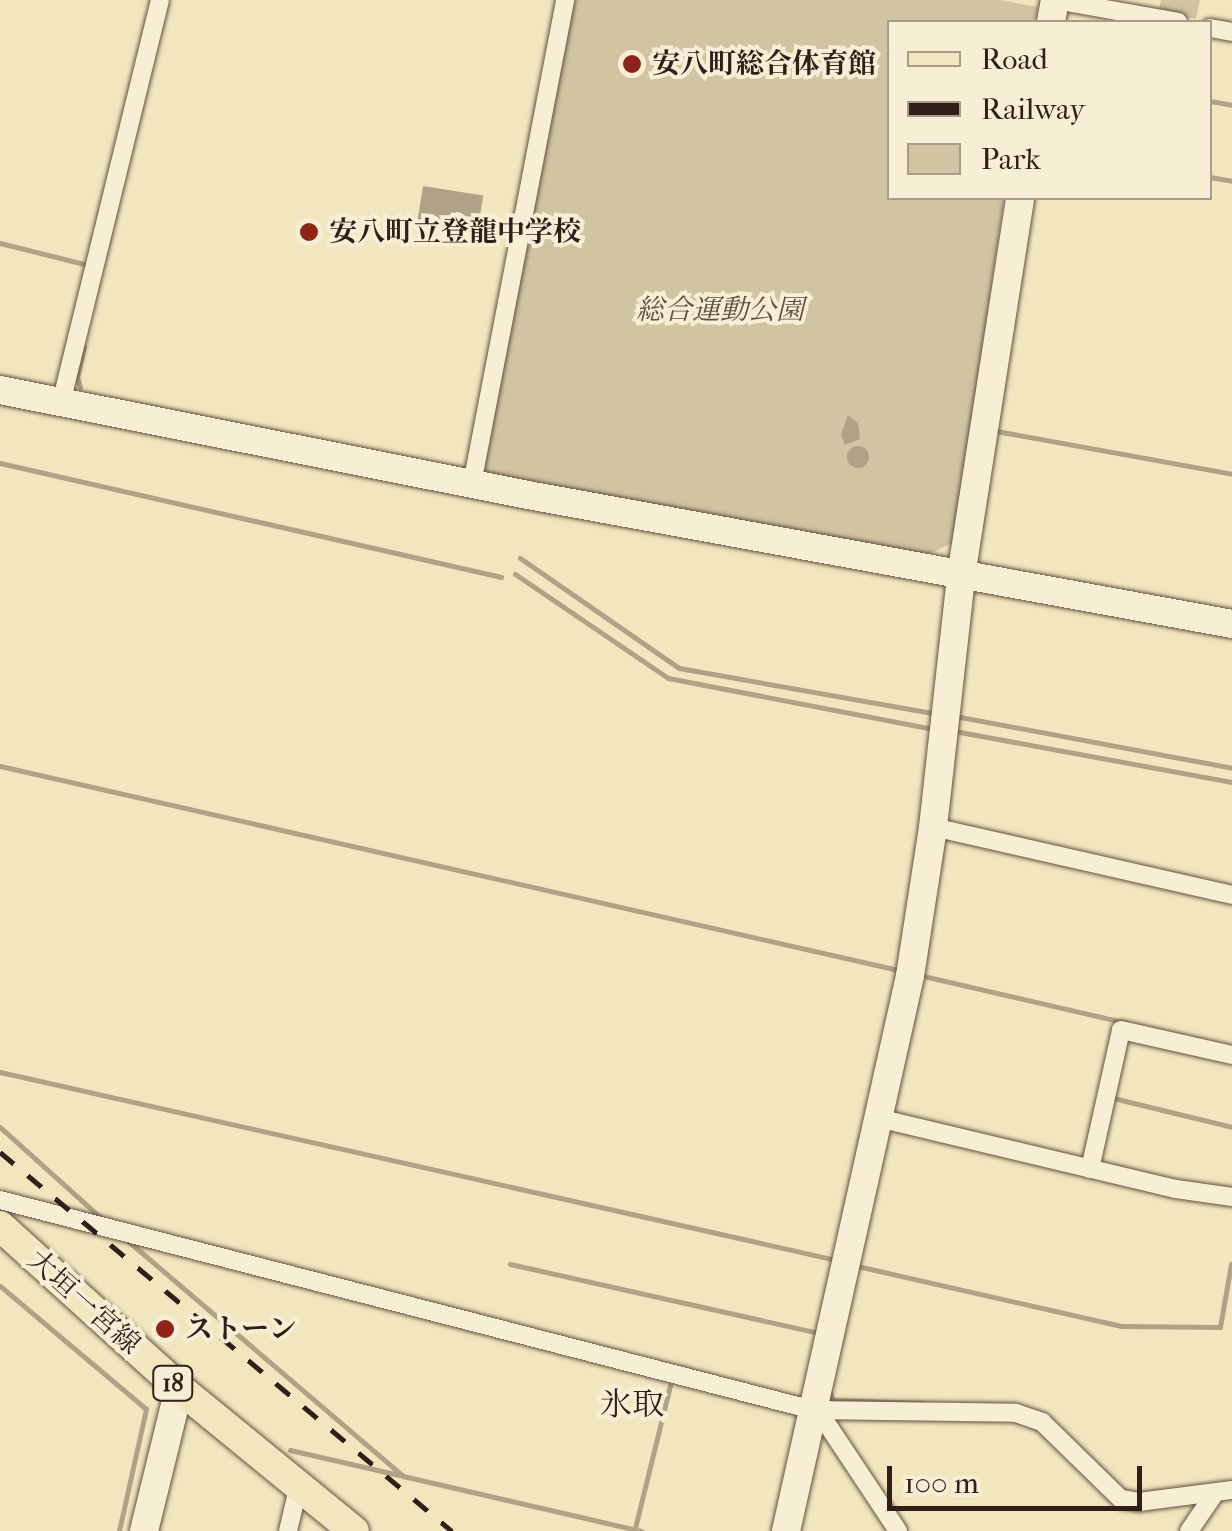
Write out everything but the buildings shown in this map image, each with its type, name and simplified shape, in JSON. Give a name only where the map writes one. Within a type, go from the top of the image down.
[{"type":"main road","name":"大垣一宮線","points":[[0,1226],[178,1388],[354,1531]]},
{"type":"street","points":[[62,404],[160,0]]},
{"type":"street","points":[[472,484],[565,0]]},
{"type":"street","points":[[1055,0],[1167,20]]},
{"type":"street","points":[[786,1531],[910,976],[934,827],[960,576],[1020,200]]},
{"type":"street","points":[[0,390],[472,484],[1232,624]]},
{"type":"street","points":[[934,827],[1232,896]]},
{"type":"street","points":[[1090,1168],[1121,1030],[1232,1055]]},
{"type":"street","points":[[878,1118],[1090,1168],[1232,1196]]},
{"type":"street","points":[[0,1200],[812,1410],[1016,1412],[1042,1422],[1122,1499],[1139,1502],[1212,1496],[1232,1490]]},
{"type":"street","points":[[144,1531],[178,1388]]},
{"type":"street","points":[[812,1410],[826,1421],[898,1531]]},
{"type":"street","points":[[288,1531],[299,1484]]},
{"type":"street","points":[[1189,1531],[1212,1496]]},
{"type":"green space","name":"総合運動公園","points":[[569,0],[1000,0],[1038,7],[1035,20],[887,20],[887,200],[1004,200],[954,542],[927,555],[484,473]]},
{"type":"green space","points":[[1161,0],[1200,0],[1196,19],[1158,13]]},
{"type":"shaded area","points":[[423,186],[483,196],[477,236],[417,226]]},
{"type":"shaded area","points":[[848,415],[858,423],[860,439],[845,445],[841,435]]},
{"type":"shaded area","points":[[854,446],[862,446],[869,457],[862,468],[854,468],[847,461],[847,453]]},
{"type":"waterway","points":[[1212,101],[1232,105]]},
{"type":"waterway","points":[[1212,177],[1232,181]]},
{"type":"waterway","points":[[0,243],[88,265]]},
{"type":"waterway","points":[[80,387],[77,377],[84,347]]},
{"type":"waterway","points":[[996,431],[1232,474]]},
{"type":"waterway","points":[[0,463],[501,577]]},
{"type":"waterway","points":[[520,558],[679,668],[932,713]]},
{"type":"waterway","points":[[515,574],[668,678],[933,729]]},
{"type":"waterway","points":[[955,716],[1232,768]]},
{"type":"waterway","points":[[954,731],[1232,782]]},
{"type":"waterway","points":[[0,766],[898,970]]},
{"type":"waterway","points":[[919,975],[1127,1023]]},
{"type":"waterway","points":[[0,1072],[832,1259]]},
{"type":"waterway","points":[[1113,1098],[1232,1127]]},
{"type":"waterway","points":[[0,1127],[100,1217]]},
{"type":"waterway","points":[[128,1241],[403,1476],[642,1531]]},
{"type":"waterway","points":[[510,1264],[818,1333]]},
{"type":"waterway","points":[[857,1266],[1122,1326],[1220,1327],[1231,1264]]},
{"type":"waterway","points":[[0,1286],[146,1409],[119,1531]]},
{"type":"waterway","points":[[635,1528],[670,1385]]},
{"type":"waterway","points":[[830,1393],[833,1400],[924,1403]]},
{"type":"waterway","points":[[290,1450],[399,1475]]},
{"type":"railway","points":[[0,1152],[452,1531]]},
{"type":"place","name":"安八町総合体育館","points":[[632,64]]},
{"type":"place","name":"安八町立登龍中学校","points":[[309,232]]},
{"type":"place","name":"ストーン","points":[[165,1329]]},
{"type":"district","name":"氷取","points":[[632,1405]]}]
